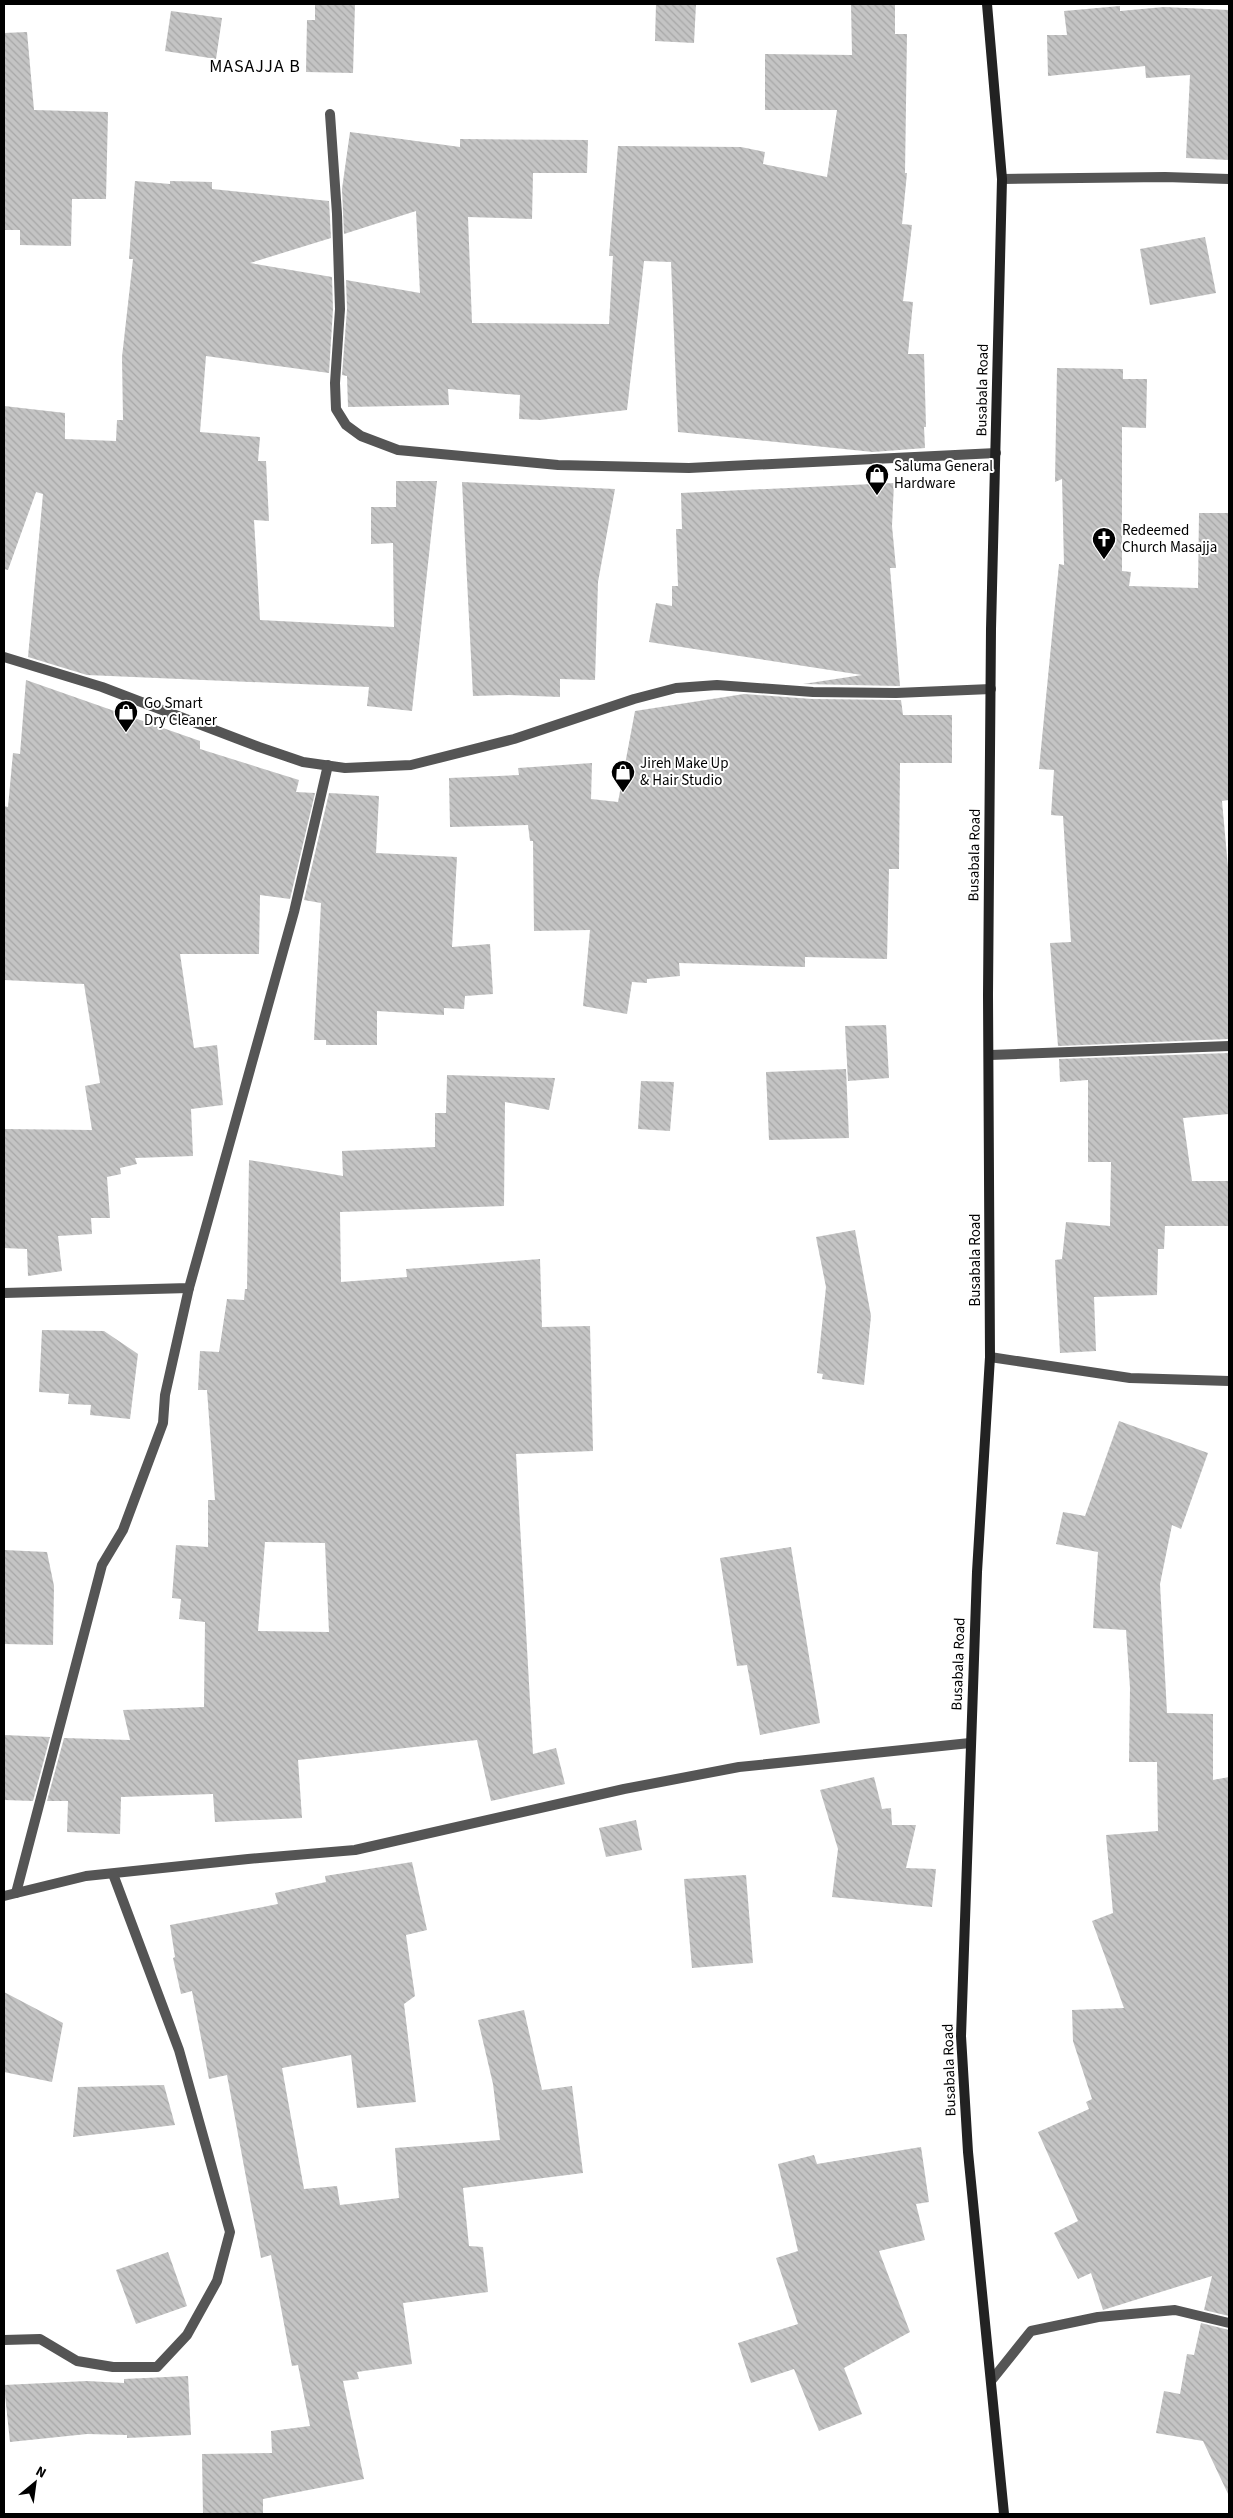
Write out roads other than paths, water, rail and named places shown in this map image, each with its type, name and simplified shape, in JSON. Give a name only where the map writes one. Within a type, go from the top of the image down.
[{"type":"street","name":"Busabala Road","points":[[987,4],[1002,179],[991,689],[988,995],[990,1055],[990,1357],[977,1572],[961,2036],[968,2152],[1004,2514]]},
{"type":"street","points":[[330,114],[337,214],[340,309],[335,383],[336,409],[346,425],[360,436],[398,450],[567,465],[689,468],[996,453]]},
{"type":"street","points":[[1002,179],[1165,177],[1229,180]]},
{"type":"street","points":[[4,657],[102,686],[259,747],[303,762],[345,768],[411,766],[514,739],[634,699],[676,688],[717,685],[814,692],[896,693],[991,689]]},
{"type":"street","points":[[16,1893],[102,1564],[123,1530],[163,1423],[165,1395],[189,1288],[294,912],[328,765]]},
{"type":"street","points":[[990,1055],[1229,1046]]},
{"type":"street","points":[[4,1293],[189,1288]]},
{"type":"street","points":[[990,1357],[1130,1378],[1229,1381]]},
{"type":"street","points":[[4,1896],[86,1876],[355,1850],[624,1789],[739,1767],[970,1743]]},
{"type":"street","points":[[4,2340],[40,2339],[77,2361],[113,2367],[157,2367],[187,2335],[217,2281],[230,2232],[179,2050],[113,1874]]},
{"type":"street","points":[[991,2381],[1031,2331],[1098,2318],[1175,2310],[1229,2323]]},
{"type":"place","name":"Saluma General Hardware","points":[[877,496]]},
{"type":"place","name":"Redeemed Church Masajja","points":[[1104,560]]},
{"type":"place","name":"Go Smart Dry Cleaner","points":[[126,733]]},
{"type":"place","name":"Jireh Make Up & Hair Studio","points":[[623,793]]},
{"type":"district","name":"MASAJJA B","points":[[255,66]]}]
